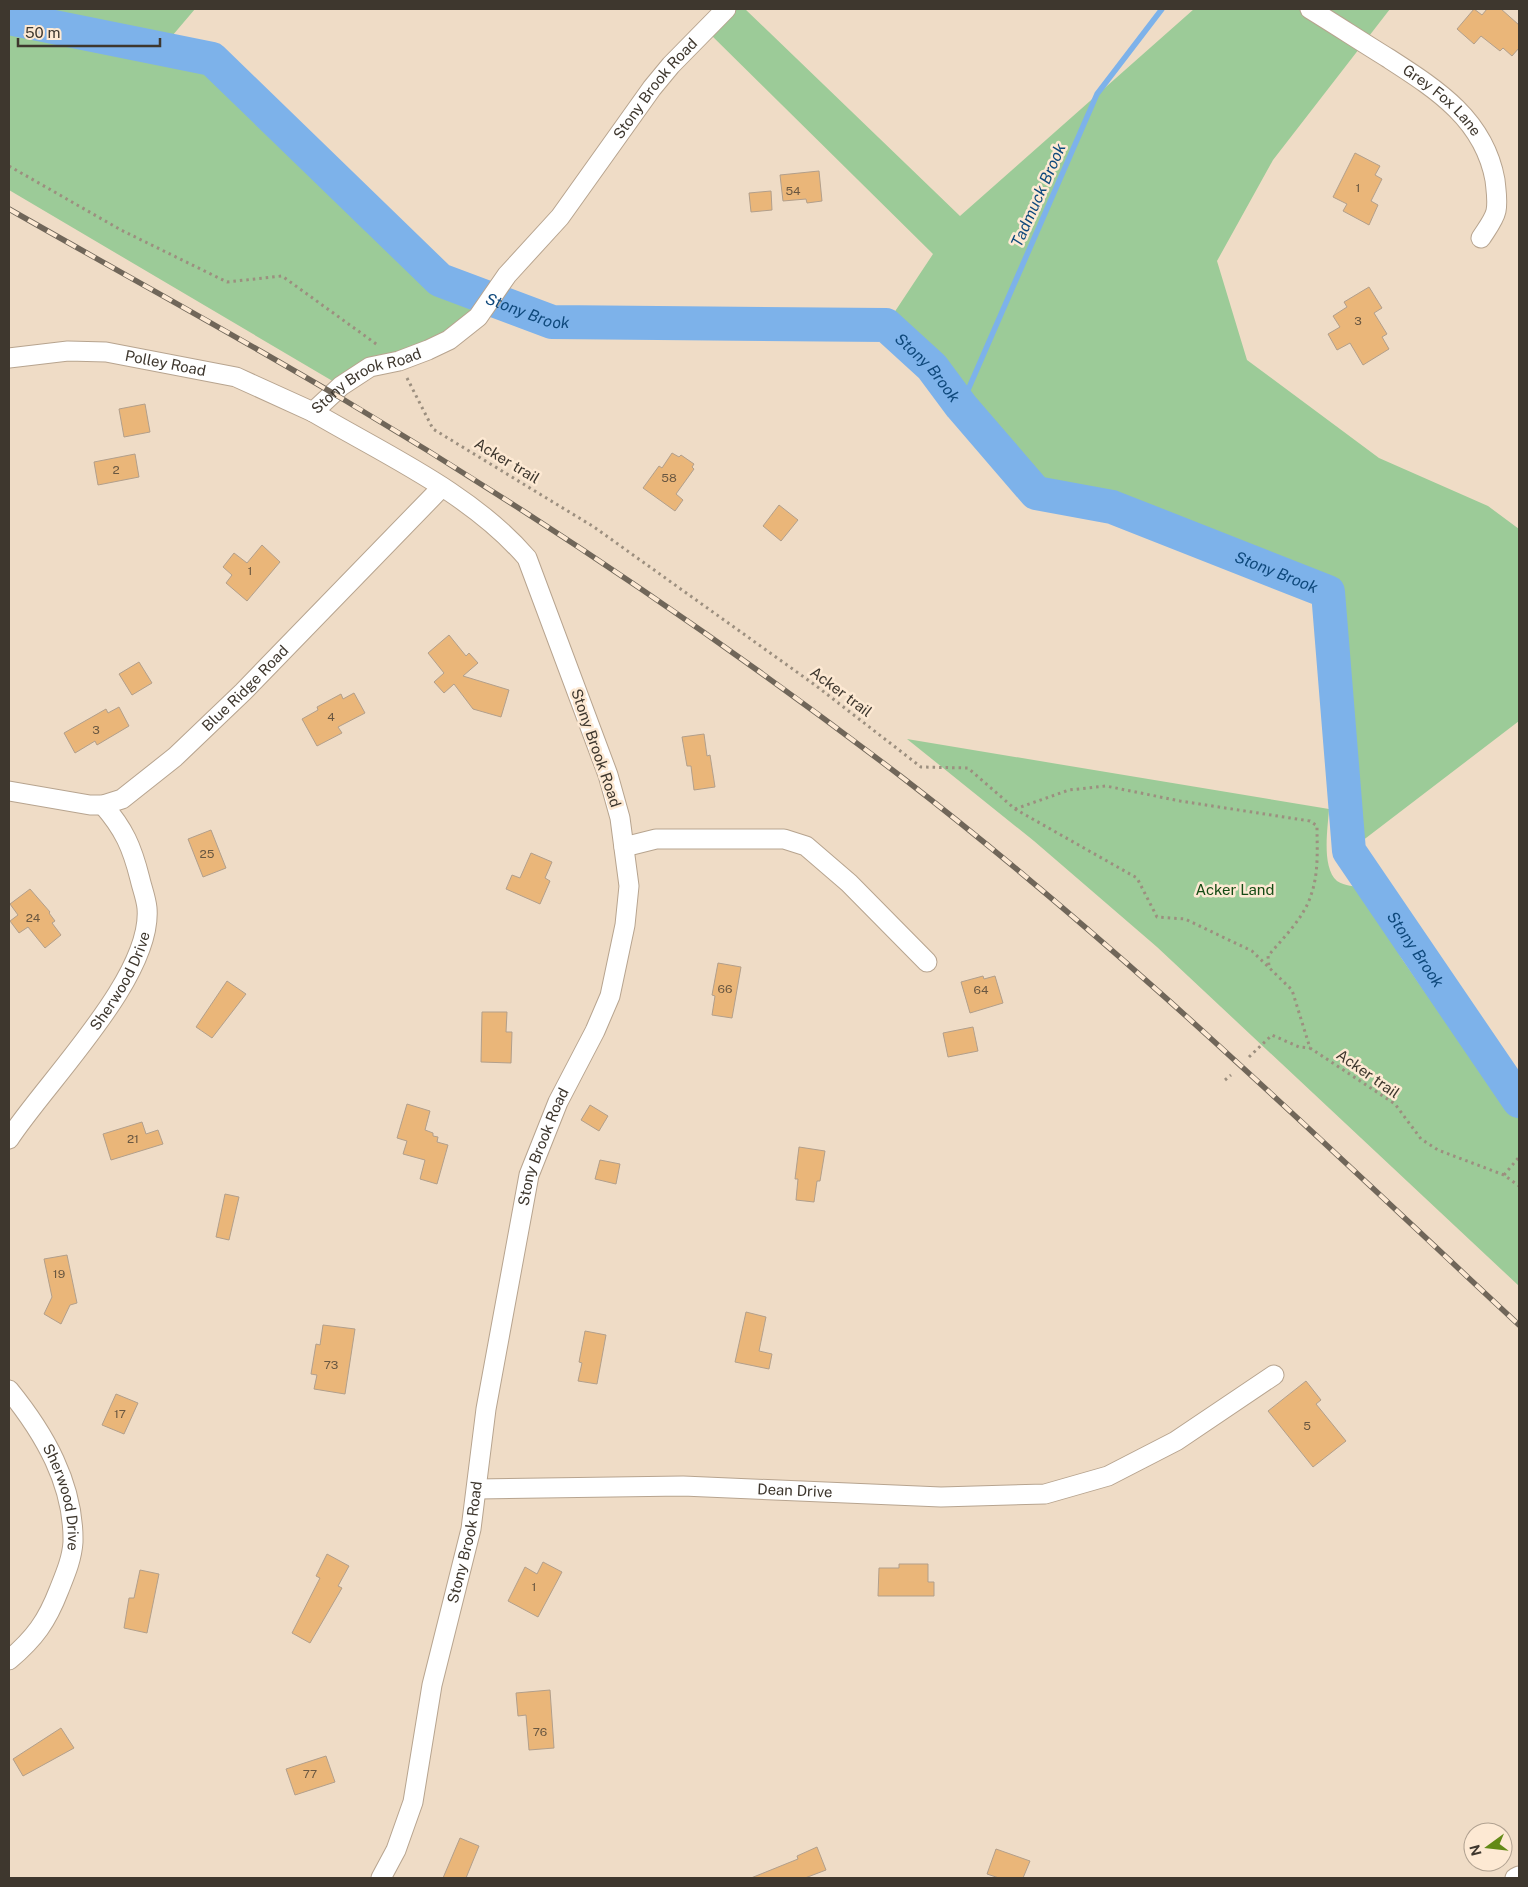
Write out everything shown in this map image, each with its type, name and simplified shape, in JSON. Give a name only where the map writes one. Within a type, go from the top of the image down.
[{"type":"street","name":"Stony Brook Road","points":[[381,1878],[396,1850],[413,1802],[430,1693],[471,1529],[478,1489],[486,1409],[529,1175],[558,1102],[595,1031],[610,996],[625,925],[629,886],[620,818],[608,775],[527,558],[508,535],[442,487],[313,412],[341,386],[370,367],[399,361],[449,340],[478,317],[507,275],[560,217],[652,88],[671,65],[726,9]]},
{"type":"street","name":"Grey Fox Lane","points":[[1310,9],[1433,87],[1457,107],[1474,129],[1489,157],[1497,199],[1496,212],[1481,238]]},
{"type":"street","name":"Polley Road","points":[[9,358],[68,351],[106,352],[236,377],[313,412]]},
{"type":"street","name":"Blue Ridge Road","points":[[9,791],[103,805],[122,800],[210,726],[442,487]]},
{"type":"street","name":"Sherwood Drive","points":[[9,1139],[106,1011],[133,970],[146,925],[147,908],[136,862],[121,826],[103,805]]},
{"type":"street","points":[[624,847],[656,839],[784,839],[806,846],[849,883],[927,962]]},
{"type":"street","name":"Dean Drive","points":[[478,1489],[684,1486],[941,1497],[1045,1494],[1108,1476],[1176,1441],[1274,1375]]},
{"type":"street","name":"Sherwood Drive","points":[[9,1390],[28,1413],[48,1446],[63,1479],[73,1542],[69,1565],[42,1627],[9,1660]]},
{"type":"street","points":[[1515,1878],[1519,1876]]},
{"type":"path","points":[[9,166],[121,230],[227,282],[282,276],[399,361]]},
{"type":"path","name":"Acker trail","points":[[399,361],[433,428],[594,527],[815,685],[921,768],[968,768],[1014,809],[1138,878],[1156,917],[1185,919],[1252,951],[1292,990],[1310,1048]]},
{"type":"path","points":[[1014,809],[1069,790],[1106,786],[1180,801],[1310,821],[1317,826],[1318,859],[1311,896],[1295,924],[1268,956],[1268,967]]},
{"type":"path","name":"Acker trail","points":[[1249,1057],[1272,1035],[1299,1047],[1310,1048],[1395,1104],[1421,1140],[1438,1150],[1504,1175],[1519,1186]]},
{"type":"path","points":[[1225,1080],[1231,1075]]},
{"type":"path","points":[[1504,1175],[1519,1157]]},
{"type":"green space","points":[[9,9],[195,9],[161,49],[212,59],[478,317],[341,386],[9,190]]},
{"type":"green space","points":[[726,9],[745,9],[960,216],[1194,9],[1390,9],[1273,160],[1217,261],[1247,360],[1379,458],[1488,506],[1519,529],[1519,721],[1349,851],[1328,592],[1112,507],[1036,493],[961,406],[886,325],[933,254],[706,30]]},
{"type":"green space","name":"Acker Land","points":[[907,739],[1329,809],[1327,857],[1332,875],[1340,883],[1356,887],[1362,891],[1402,959],[1466,1051],[1519,1117],[1519,1286],[1157,947],[1034,841]]},
{"type":"building","points":[[1474,9],[1482,15],[1487,9],[1501,9],[1519,25],[1519,48],[1512,56],[1503,48],[1500,51],[1481,36],[1474,44],[1457,29]]},
{"type":"building","points":[[1355,153],[1380,166],[1375,175],[1382,179],[1371,201],[1378,205],[1369,225],[1343,211],[1347,204],[1333,197]]},
{"type":"building","points":[[819,171],[822,201],[807,203],[806,199],[783,201],[780,175]]},
{"type":"building","points":[[771,191],[772,210],[751,212],[749,193]]},
{"type":"building","points":[[1369,287],[1382,308],[1374,313],[1387,334],[1382,337],[1389,349],[1363,365],[1350,343],[1337,350],[1328,334],[1340,327],[1333,316],[1347,307],[1344,302]]},
{"type":"building","points":[[145,404],[150,432],[124,437],[119,409]]},
{"type":"building","points":[[672,453],[679,457],[681,455],[694,464],[692,467],[694,469],[676,494],[683,500],[675,511],[643,488],[659,466],[662,468]]},
{"type":"building","points":[[135,454],[139,477],[98,485],[94,462]]},
{"type":"building","points":[[779,505],[798,520],[781,541],[763,526]]},
{"type":"building","points":[[262,545],[280,562],[247,601],[226,583],[232,575],[223,567],[234,553],[247,563]]},
{"type":"building","points":[[449,635],[466,656],[469,653],[478,663],[463,676],[509,690],[501,717],[473,709],[454,684],[444,693],[434,682],[444,673],[428,653]]},
{"type":"building","points":[[139,662],[152,683],[132,695],[119,674]]},
{"type":"building","points":[[354,693],[365,713],[338,727],[342,733],[317,746],[302,719],[318,710],[317,707],[341,694],[343,699]]},
{"type":"building","points":[[119,707],[129,726],[97,745],[95,741],[75,753],[64,733],[106,709],[108,713]]},
{"type":"building","points":[[704,734],[707,756],[710,755],[715,787],[694,790],[691,766],[687,766],[682,737]]},
{"type":"building","points":[[211,830],[226,868],[203,877],[188,839]]},
{"type":"building","points":[[531,853],[552,862],[545,878],[550,881],[540,904],[506,889],[512,875],[520,878]]},
{"type":"building","points":[[30,889],[50,912],[55,921],[52,923],[61,935],[45,948],[28,927],[19,933],[10,921],[18,915],[10,904]]},
{"type":"building","points":[[718,963],[741,967],[732,1018],[712,1015],[715,996],[712,995]]},
{"type":"building","points":[[983,976],[984,979],[995,976],[1003,1003],[970,1013],[961,982]]},
{"type":"building","points":[[227,981],[246,994],[212,1038],[196,1027]]},
{"type":"building","points":[[482,1012],[507,1012],[506,1032],[512,1032],[511,1063],[481,1062]]},
{"type":"building","points":[[973,1027],[978,1051],[948,1057],[943,1033]]},
{"type":"building","points":[[407,1104],[430,1111],[425,1130],[438,1137],[437,1142],[448,1145],[437,1184],[420,1179],[425,1160],[403,1154],[407,1141],[397,1138]]},
{"type":"building","points":[[590,1105],[608,1116],[599,1131],[581,1120]]},
{"type":"building","points":[[142,1122],[146,1134],[158,1130],[163,1144],[111,1160],[103,1134]]},
{"type":"building","points":[[799,1147],[825,1151],[814,1202],[796,1200],[798,1179],[795,1179]]},
{"type":"building","points":[[600,1160],[620,1164],[616,1184],[595,1179]]},
{"type":"building","points":[[225,1194],[239,1197],[229,1240],[216,1237]]},
{"type":"building","points":[[67,1255],[77,1303],[70,1305],[61,1324],[44,1314],[52,1297],[44,1259]]},
{"type":"building","points":[[746,1312],[766,1317],[759,1351],[772,1354],[769,1369],[735,1362]]},
{"type":"building","points":[[323,1325],[355,1329],[345,1394],[314,1389],[317,1375],[311,1374],[316,1344],[320,1345]]},
{"type":"building","points":[[585,1331],[606,1335],[597,1384],[578,1381],[582,1363],[579,1362]]},
{"type":"building","points":[[1306,1381],[1321,1400],[1316,1404],[1346,1441],[1313,1467],[1268,1411]]},
{"type":"building","points":[[116,1394],[138,1403],[124,1434],[102,1425]]},
{"type":"building","points":[[327,1554],[349,1566],[338,1586],[342,1588],[310,1643],[292,1633],[320,1578],[316,1576]]},
{"type":"building","points":[[543,1562],[562,1572],[538,1617],[508,1601],[525,1567],[537,1574]]},
{"type":"building","points":[[899,1564],[928,1564],[928,1582],[934,1582],[934,1596],[878,1596],[879,1568],[899,1568]]},
{"type":"building","points":[[140,1570],[159,1574],[147,1633],[124,1628],[129,1598],[134,1598]]},
{"type":"building","points":[[550,1690],[554,1748],[529,1750],[526,1715],[518,1716],[516,1693]]},
{"type":"building","points":[[61,1728],[74,1748],[23,1776],[13,1759]]},
{"type":"building","points":[[326,1756],[335,1782],[295,1795],[286,1769]]},
{"type":"building","points":[[460,1838],[479,1846],[466,1878],[443,1878]]},
{"type":"building","points":[[817,1847],[826,1870],[805,1878],[751,1878],[798,1859],[797,1856]]},
{"type":"building","points":[[996,1849],[1030,1861],[1023,1878],[999,1878],[987,1874]]},
{"type":"waterway","name":"Tadmuck Brook","points":[[961,406],[1097,94],[1162,9]]},
{"type":"waterway","name":"Stony Brook","points":[[9,18],[212,59],[440,280],[552,322],[886,325],[932,367],[961,406],[1036,493],[1112,507],[1328,592],[1349,851],[1519,1101]]},
{"type":"railway","points":[[9,209],[304,376],[489,489],[699,629],[836,727],[984,842],[1141,976],[1293,1114],[1519,1325]]}]
